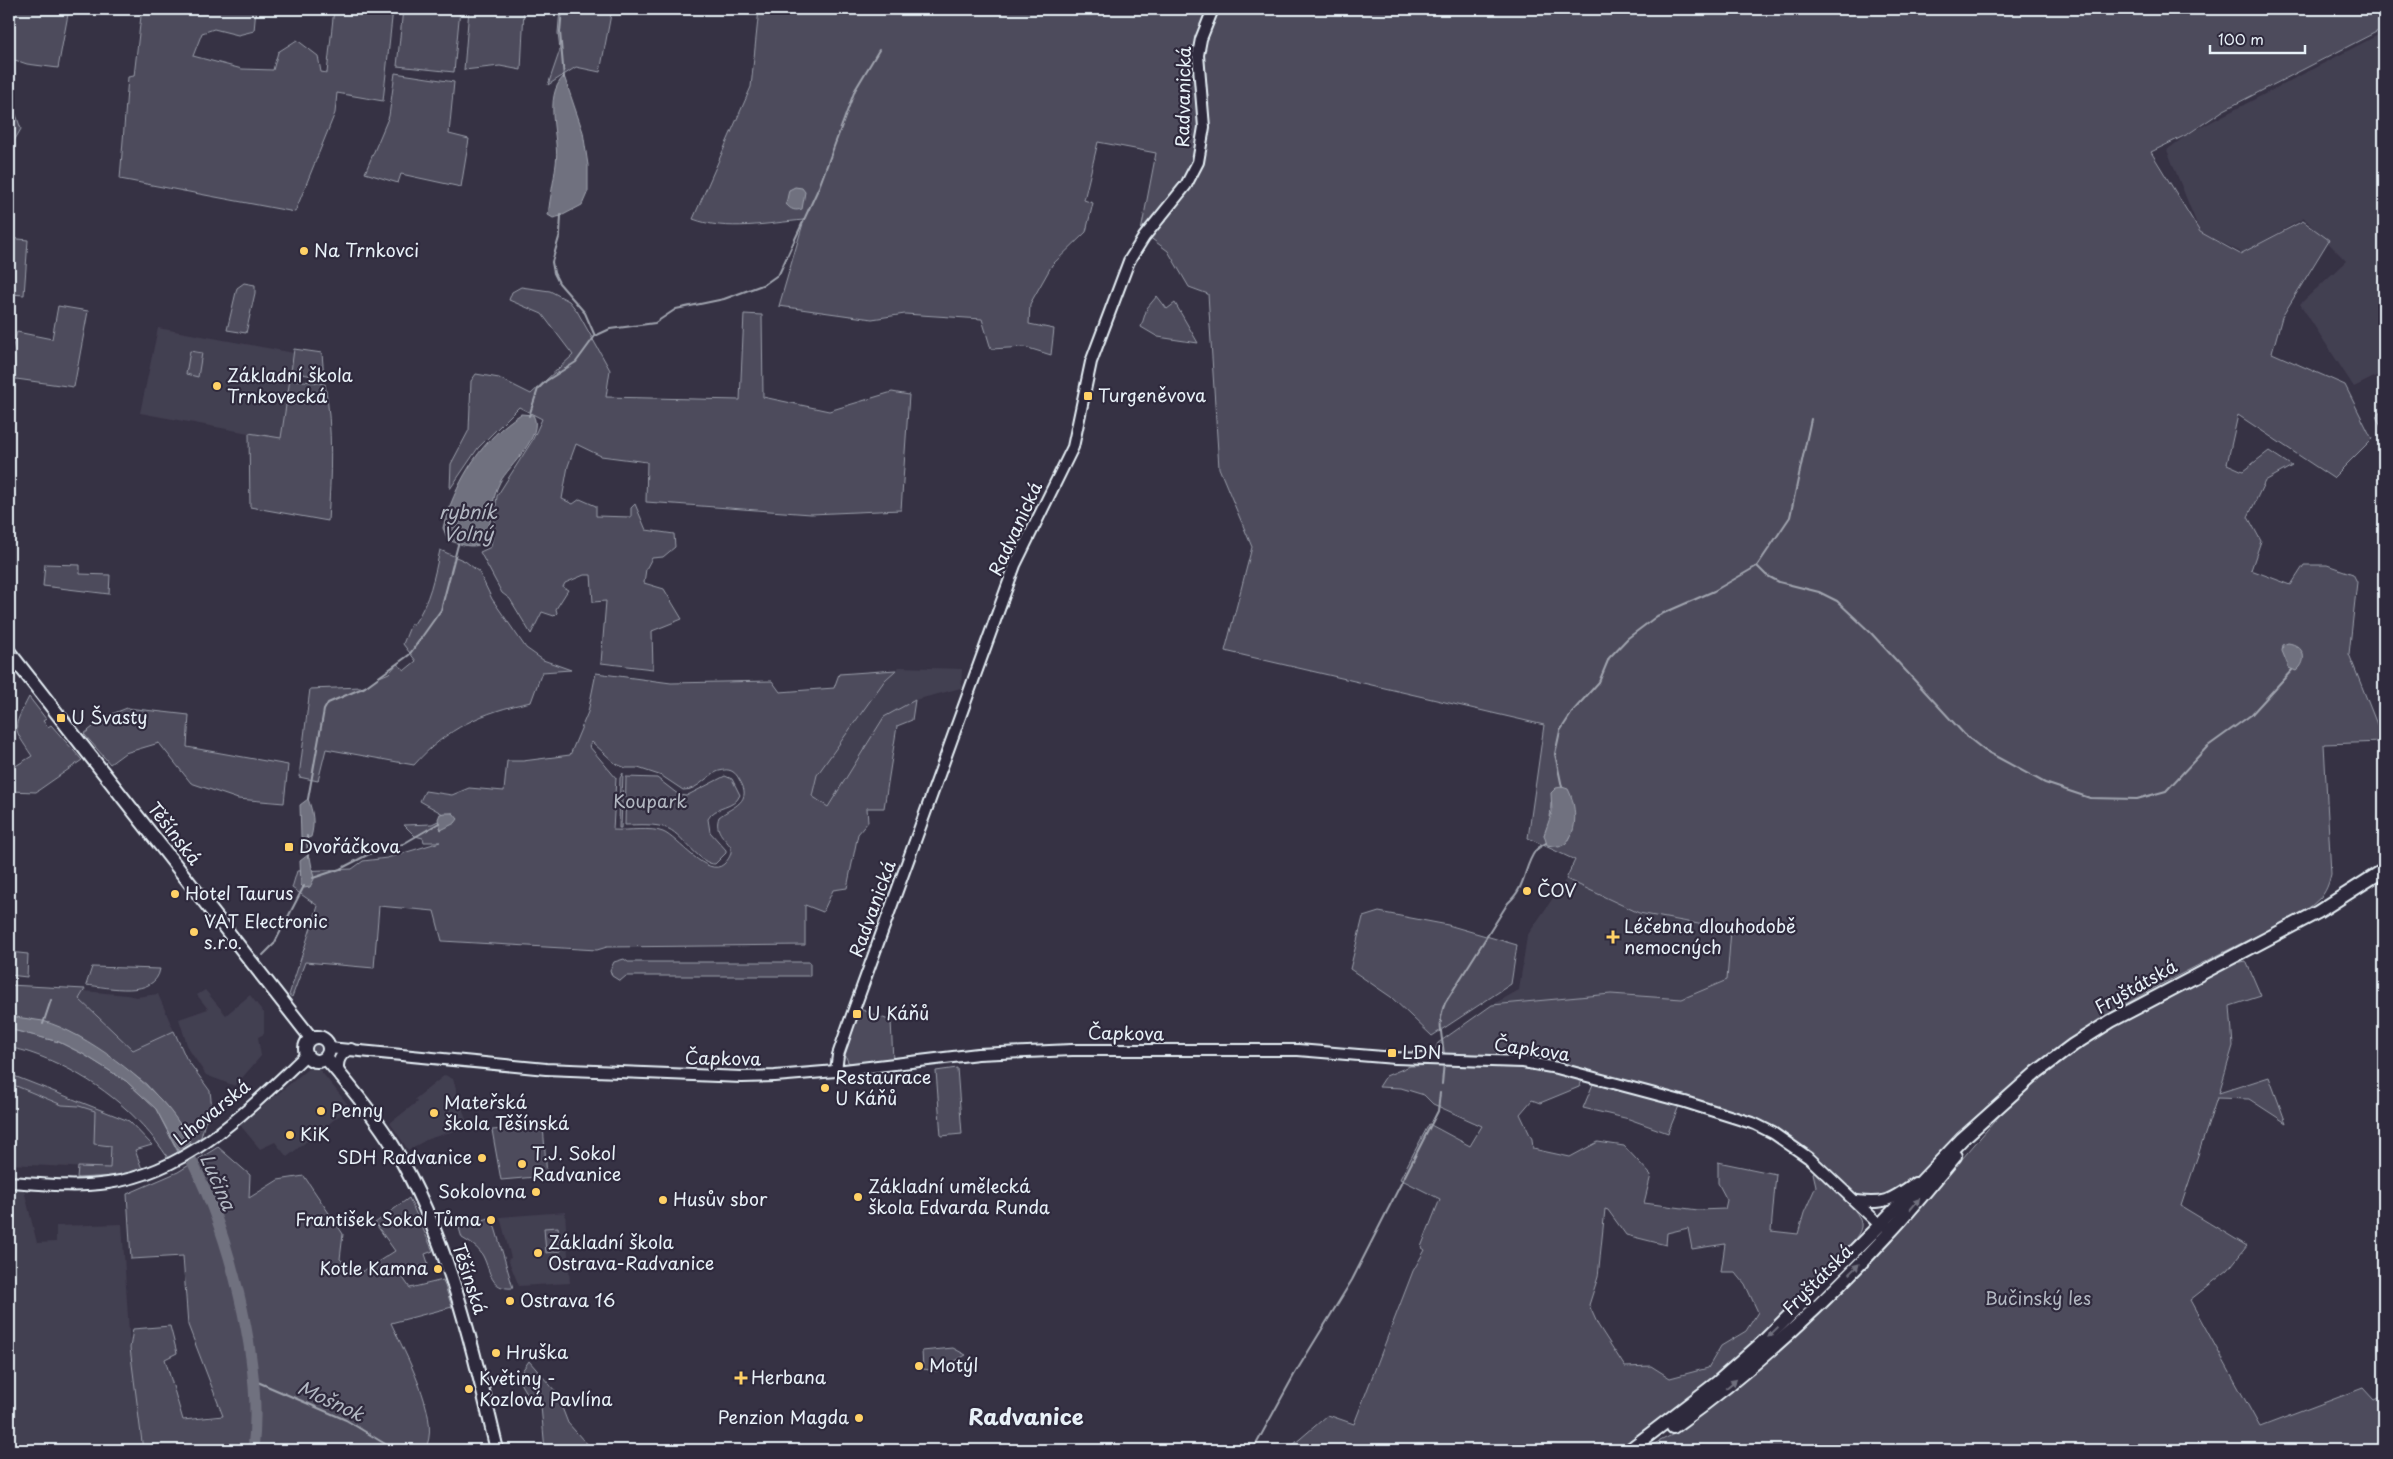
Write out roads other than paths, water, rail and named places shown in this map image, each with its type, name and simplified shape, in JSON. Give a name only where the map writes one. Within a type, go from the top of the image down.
[{"type":"main road","name":"Těšínská","points":[[9,652],[311,1038]]},
{"type":"main road","points":[[2357,887],[2384,858]]},
{"type":"main road","points":[[2357,887],[2384,870]]},
{"type":"main road","name":"Fryštátská","points":[[1630,1449],[1718,1382],[1762,1343],[1880,1225],[1962,1139],[2037,1072],[2073,1045],[2111,1021],[2223,960],[2302,920],[2357,887]]},
{"type":"main road","points":[[311,1038],[323,1039],[327,1053],[315,1062],[306,1055],[305,1047],[311,1038]]},
{"type":"main road","name":"Těšínská","points":[[327,1053],[339,1073],[393,1147],[429,1218],[463,1317],[497,1450]]},
{"type":"main road","name":"Fryštátská","points":[[1630,1449],[1671,1429],[1725,1389],[1819,1305],[1901,1220],[2000,1104]]},
{"type":"street","name":"Radvanická","points":[[836,1072],[838,1055],[850,1020],[1015,565],[1072,447],[1091,362],[1129,262],[1144,237],[1186,185],[1198,162],[1204,132],[1198,69],[1199,47],[1213,9]]},
{"type":"street","name":"Čapkova","points":[[327,1053],[351,1049],[475,1064],[631,1073],[775,1076],[836,1072],[978,1054],[1072,1050],[1306,1050],[1389,1057],[1523,1062],[1558,1068],[1755,1124],[1774,1134],[1809,1158],[1857,1201],[1880,1225]]},
{"type":"street","points":[[339,1073],[337,1065],[339,1058],[351,1049]]},
{"type":"street","name":"Lihovarská","points":[[9,1182],[69,1185],[106,1184],[137,1177],[173,1164],[205,1143],[306,1055]]},
{"type":"street","points":[[1857,1201],[1879,1203],[1888,1201],[1926,1175]]},
{"type":"street","points":[[1870,1253],[1880,1225],[1901,1220]]},
{"type":"water","points":[[564,76],[583,132],[588,165],[588,191],[582,205],[553,218],[548,215],[557,153],[553,106],[554,95]]},
{"type":"water","points":[[795,187],[802,188],[805,192],[802,209],[793,210],[786,204],[789,190]]},
{"type":"water","points":[[2384,409],[2384,430],[2383,431],[2376,416]]},
{"type":"water","name":"rybník Volný","points":[[521,414],[533,415],[535,423],[534,432],[524,450],[500,482],[485,542],[471,546],[448,540],[443,528],[445,520],[465,474],[495,435]]},
{"type":"water","points":[[2288,643],[2298,647],[2303,654],[2302,663],[2296,671],[2289,668],[2282,651],[2283,645]]},
{"type":"water","points":[[1556,788],[1568,789],[1571,795],[1575,817],[1569,839],[1559,847],[1547,845],[1544,835],[1552,812],[1551,793]]},
{"type":"water","points":[[308,799],[313,827],[311,837],[304,839],[301,837],[300,805]]},
{"type":"water","points":[[453,813],[458,819],[455,823],[441,830],[438,819],[440,814]]},
{"type":"water","points":[[308,855],[314,879],[310,887],[304,888],[301,885],[300,861]]},
{"type":"water","points":[[9,1016],[43,1021],[60,1027],[97,1047],[133,1074],[164,1103],[178,1120],[193,1147],[180,1154],[156,1109],[126,1081],[83,1054],[59,1042],[9,1029]]},
{"type":"waterway","points":[[562,9],[560,32],[564,78]]},
{"type":"waterway","points":[[529,416],[538,389],[546,381],[576,362],[595,336],[610,329],[655,323],[676,309],[724,299],[765,284],[779,274],[819,187],[855,90],[879,50]]},
{"type":"waterway","points":[[561,215],[560,234],[552,262],[554,273],[559,283],[585,313],[595,336]]},
{"type":"waterway","points":[[1757,566],[1790,517],[1811,419]]},
{"type":"waterway","points":[[308,799],[324,710],[328,703],[365,687],[409,655],[441,610],[459,541]]},
{"type":"waterway","points":[[1562,787],[1555,754],[1560,731],[1573,711],[1599,682],[1609,658],[1628,638],[1657,616],[1714,591],[1757,566],[1766,575],[1779,582],[1819,592],[1837,601],[1871,633],[1964,734],[1984,750],[2045,783],[2090,798],[2137,799],[2166,791],[2208,746],[2251,715],[2292,670]]},
{"type":"waterway","points":[[313,878],[340,869],[375,851],[403,844],[439,823]]},
{"type":"waterway","points":[[307,836],[308,857]]},
{"type":"waterway","points":[[1444,1055],[1441,1016],[1445,1003],[1508,903],[1519,890],[1532,856],[1536,850],[1546,843]]},
{"type":"waterway","points":[[263,955],[274,944],[304,886]]},
{"type":"waterway","points":[[43,1024],[51,1000]]},
{"type":"waterway","points":[[1442,1084],[1444,1062]]},
{"type":"waterway","points":[[1253,1450],[1294,1375],[1352,1280],[1438,1111],[1440,1093]]},
{"type":"waterway","name":"Lučina","points":[[184,1146],[200,1178],[214,1214],[228,1253],[239,1294],[253,1376],[255,1415],[253,1450]]},
{"type":"waterway","name":"Mošnok","points":[[253,1380],[346,1420],[395,1450]]},
{"type":"place","name":"Na Trnkovci","points":[[304,251]]},
{"type":"place","name":"Základní škola Trnkovecká","points":[[217,386]]},
{"type":"place","name":"Turgeněvova","points":[[1088,396]]},
{"type":"place","name":"U Švasty","points":[[61,718]]},
{"type":"place","name":"Dvořáčkova","points":[[289,847]]},
{"type":"place","name":"ČOV","points":[[1527,891]]},
{"type":"place","name":"Hotel Taurus","points":[[175,894]]},
{"type":"place","name":"VAT Electronic s.r.o.","points":[[194,932]]},
{"type":"place","name":"Léčebna dlouhodobě nemocných","points":[[1613,937]]},
{"type":"place","name":"U Káňů","points":[[857,1014]]},
{"type":"place","name":"LDN","points":[[1392,1053]]},
{"type":"place","name":"Restaurace U Káňů","points":[[825,1088]]},
{"type":"place","name":"Penny","points":[[321,1111]]},
{"type":"place","name":"Mateřská škola Těšínská","points":[[434,1113]]},
{"type":"place","name":"KiK","points":[[290,1135]]},
{"type":"place","name":"SDH Radvanice","points":[[482,1158]]},
{"type":"place","name":"T.J. Sokol Radvanice","points":[[522,1164]]},
{"type":"place","name":"Sokolovna","points":[[536,1192]]},
{"type":"place","name":"Základní umělecká škola Edvarda Runda","points":[[858,1197]]},
{"type":"place","name":"Husův sbor","points":[[663,1200]]},
{"type":"place","name":"František Sokol Tůma","points":[[491,1220]]},
{"type":"place","name":"Základní škola Ostrava-Radvanice","points":[[538,1253]]},
{"type":"place","name":"Kotle Kamna","points":[[438,1269]]},
{"type":"place","name":"Ostrava 16","points":[[510,1301]]},
{"type":"place","name":"Hruška","points":[[496,1353]]},
{"type":"place","name":"Motýl","points":[[919,1366]]},
{"type":"place","name":"Herbana","points":[[741,1378]]},
{"type":"place","name":"Květiny - Kozlová Pavlína","points":[[469,1389]]},
{"type":"place","name":"Penzion Magda","points":[[859,1418]]},
{"type":"district","name":"Radvanice","points":[[1026,1417]]},
{"type":"park label","name":"Koupark","points":[[650,802]]},
{"type":"park label","name":"Bučinský les","points":[[2038,1299]]}]
